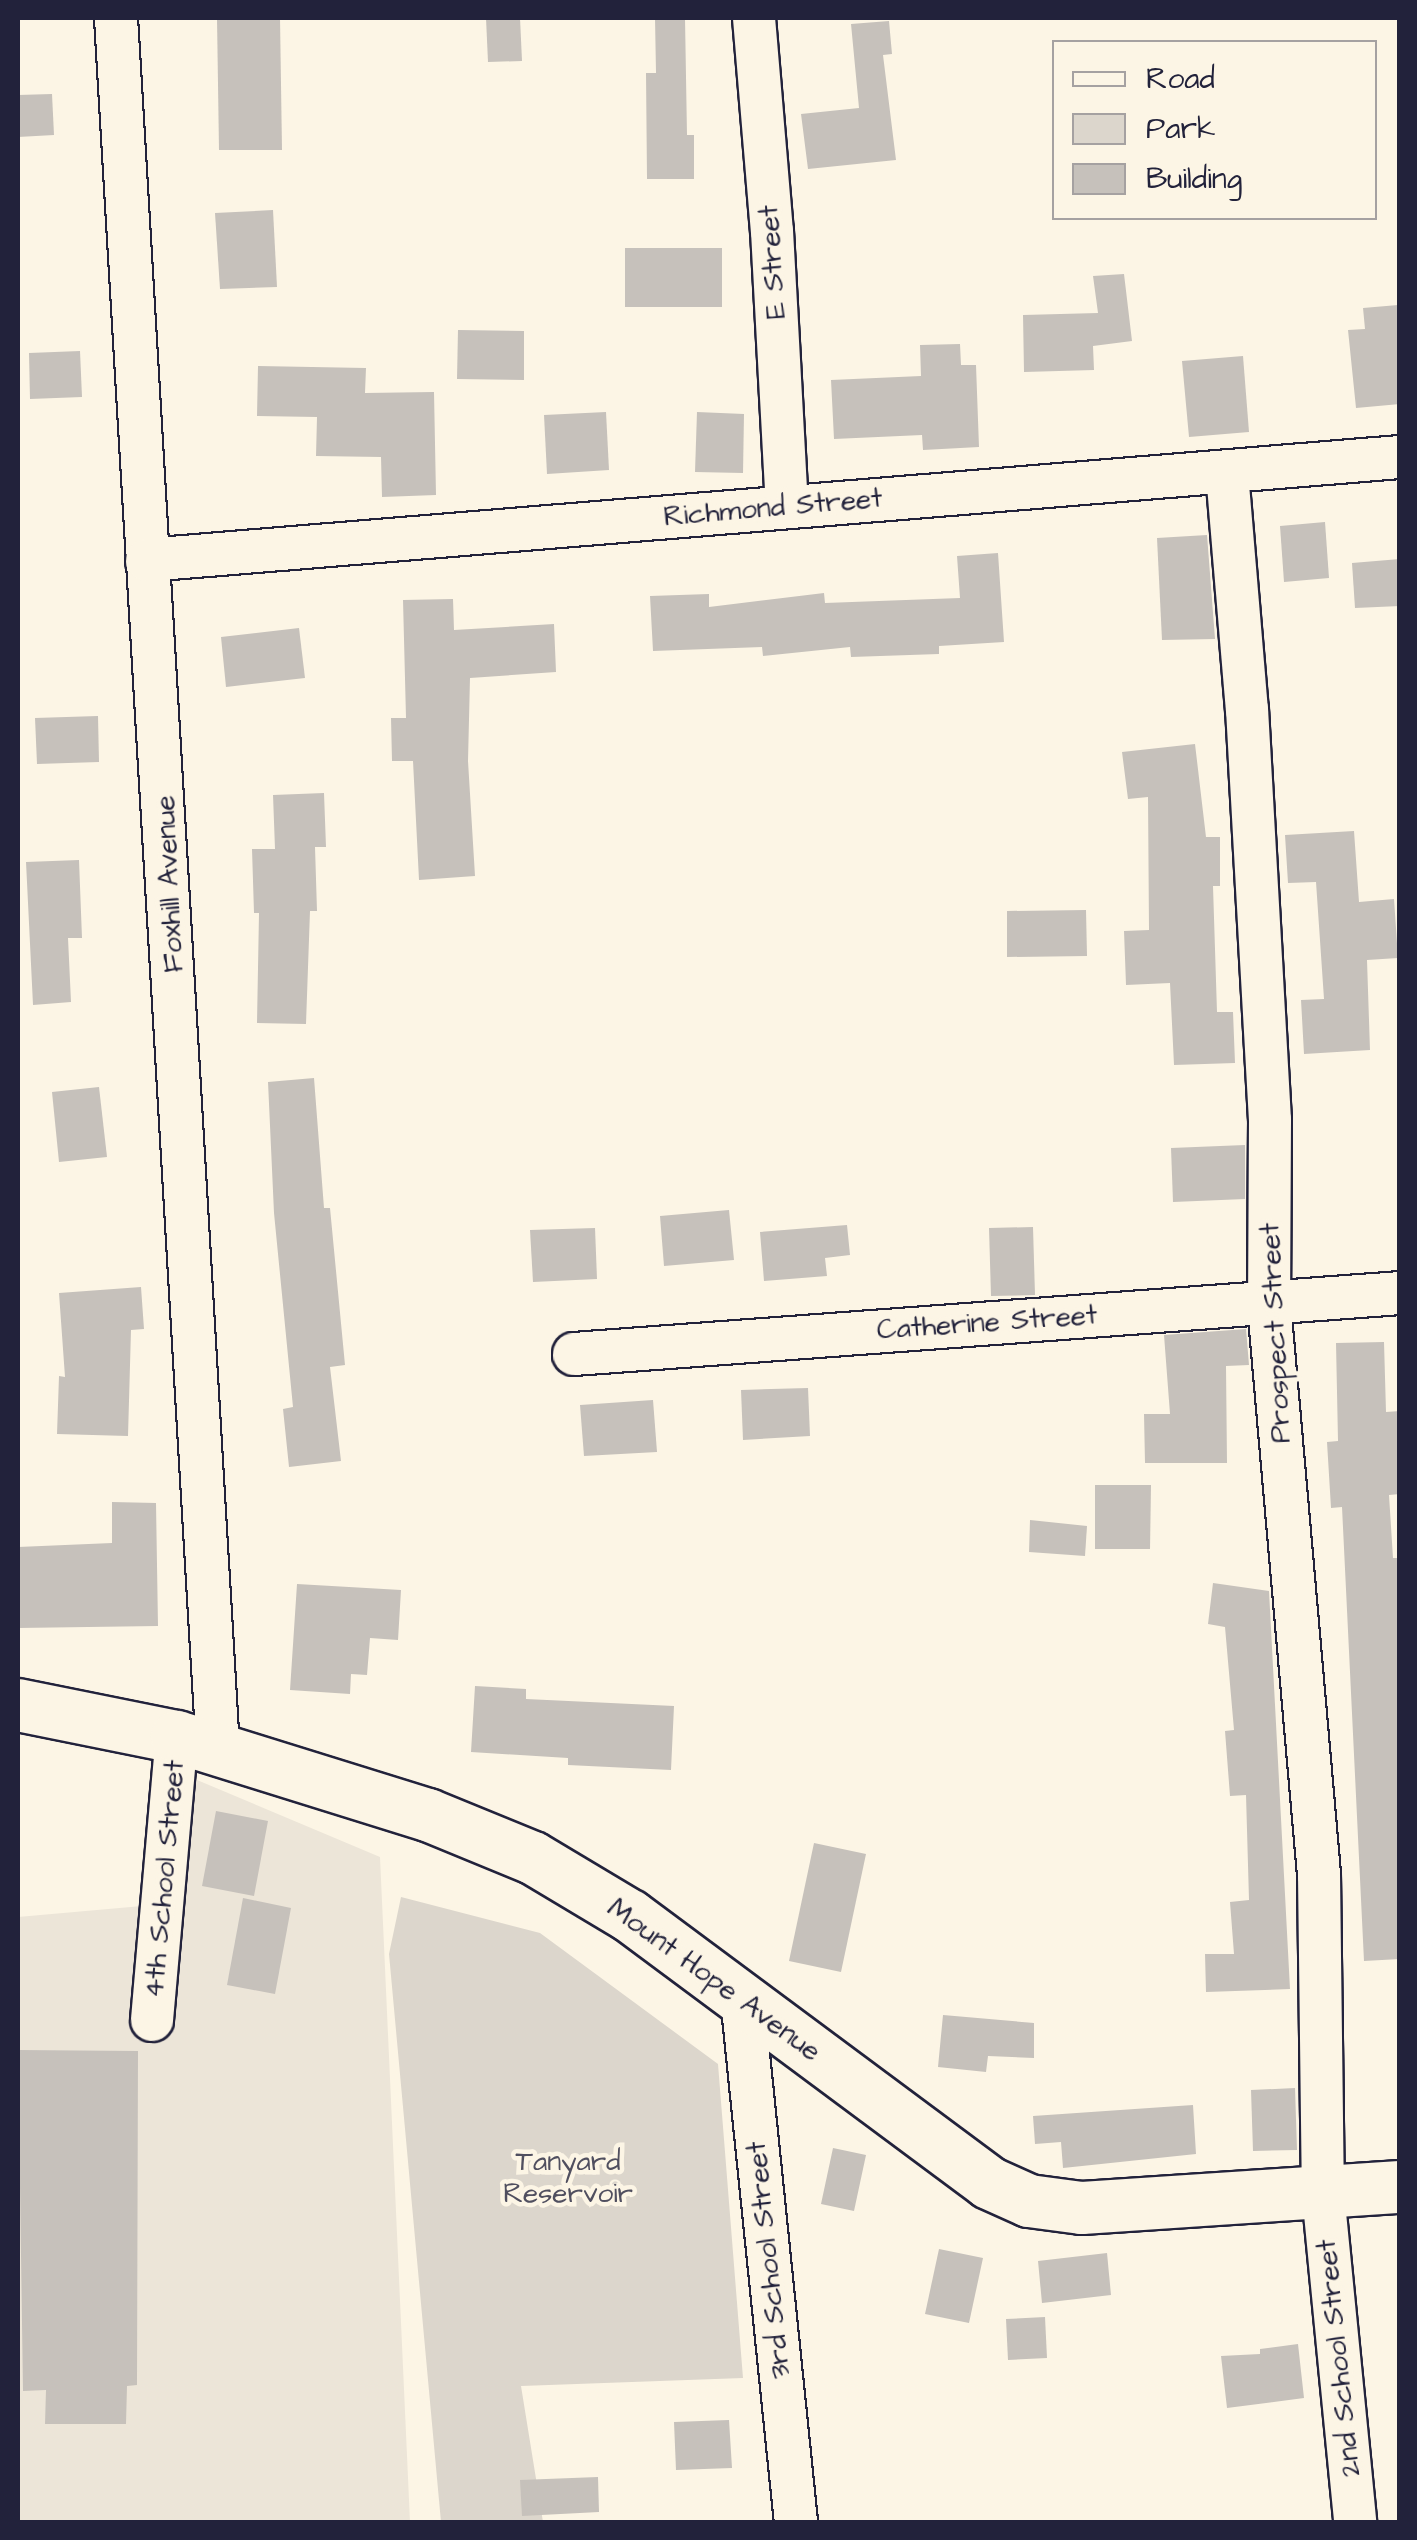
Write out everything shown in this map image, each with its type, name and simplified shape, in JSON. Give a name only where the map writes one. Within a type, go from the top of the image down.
[{"type":"street","name":"Foxhill Avenue","points":[[116,18],[147,560],[162,748],[198,1744]]},
{"type":"street","name":"E Street","points":[[754,18],[772,230],[787,506]]},
{"type":"street","name":"Richmond Street","points":[[147,560],[1400,457]]},
{"type":"street","name":"Prospect Street","points":[[1228,473],[1247,710],[1270,1120],[1269,1305],[1320,1874],[1323,2192]]},
{"type":"street","name":"Catherine Street","points":[[574,1354],[1400,1293]]},
{"type":"street","name":"Mount Hope Avenue","points":[[18,1705],[198,1744],[428,1815],[533,1858],[630,1916],[989,2183],[1029,2201],[1082,2208],[1400,2186]]},
{"type":"street","name":"4th School Street","points":[[152,2020],[198,1744]]},
{"type":"street","name":"3rd School Street","points":[[742,1997],[796,2522]]},
{"type":"street","name":"2nd School Street","points":[[1323,2192],[1355,2522]]},
{"type":"shaded area","points":[[159,1764],[380,1857],[410,2522],[18,2522],[18,1917],[142,1906]]},
{"type":"green space","name":"Tanyard Reservoir","points":[[401,1897],[540,1933],[718,2064],[743,2378],[521,2386],[543,2522],[441,2522],[389,1954]]},
{"type":"building","points":[[217,18],[280,18],[282,150],[219,150]]},
{"type":"building","points":[[486,18],[520,18],[522,61],[488,62]]},
{"type":"building","points":[[655,18],[685,18],[687,135],[694,135],[694,179],[647,179],[646,73],[656,73]]},
{"type":"building","points":[[889,21],[892,54],[883,55],[896,160],[808,169],[801,114],[859,108],[851,24]]},
{"type":"building","points":[[52,94],[54,135],[18,137],[18,95]]},
{"type":"building","points":[[273,210],[277,287],[220,289],[215,213]]},
{"type":"building","points":[[625,248],[722,248],[722,307],[625,307]]},
{"type":"building","points":[[1124,274],[1132,341],[1093,346],[1094,370],[1024,372],[1023,315],[1098,313],[1093,276]]},
{"type":"building","points":[[1398,305],[1400,404],[1356,408],[1348,330],[1365,329],[1363,308]]},
{"type":"building","points":[[458,330],[524,331],[524,380],[457,379]]},
{"type":"building","points":[[960,344],[961,365],[976,365],[979,447],[923,450],[922,435],[834,439],[831,380],[921,376],[920,345]]},
{"type":"building","points":[[80,351],[82,397],[30,399],[29,353]]},
{"type":"building","points":[[1243,356],[1249,432],[1189,437],[1182,361]]},
{"type":"building","points":[[258,366],[366,368],[365,393],[434,392],[436,495],[382,497],[381,457],[316,456],[317,417],[257,416]]},
{"type":"building","points":[[606,412],[609,470],[547,474],[544,415]]},
{"type":"building","points":[[697,412],[744,414],[743,473],[695,472]]},
{"type":"building","points":[[1325,522],[1329,578],[1284,582],[1280,526]]},
{"type":"building","points":[[1207,535],[1215,639],[1162,640],[1157,538]]},
{"type":"building","points":[[998,553],[1004,642],[939,646],[939,654],[851,657],[850,647],[763,656],[762,647],[653,651],[650,596],[709,594],[709,607],[824,593],[825,603],[960,598],[957,556]]},
{"type":"building","points":[[1400,559],[1400,606],[1355,608],[1352,563]]},
{"type":"building","points":[[453,599],[454,630],[554,624],[556,672],[470,678],[468,761],[475,876],[419,880],[413,761],[392,761],[391,718],[406,718],[403,600]]},
{"type":"building","points":[[299,628],[305,678],[226,687],[221,637]]},
{"type":"building","points":[[98,716],[99,762],[37,764],[35,718]]},
{"type":"building","points":[[1195,744],[1206,837],[1220,837],[1220,886],[1213,886],[1217,1012],[1233,1012],[1235,1063],[1174,1065],[1170,983],[1126,985],[1124,931],[1149,930],[1148,797],[1128,799],[1122,752]]},
{"type":"building","points":[[324,793],[326,847],[315,847],[317,911],[310,911],[306,1024],[257,1023],[259,913],[254,913],[252,849],[275,849],[273,795]]},
{"type":"building","points":[[1354,831],[1359,902],[1394,899],[1398,958],[1367,960],[1370,1050],[1304,1054],[1301,1000],[1324,999],[1316,882],[1288,883],[1285,835]]},
{"type":"building","points":[[79,860],[82,938],[68,938],[71,1002],[33,1005],[26,862]]},
{"type":"building","points":[[1086,910],[1087,956],[1007,957],[1007,911]]},
{"type":"building","points":[[314,1078],[324,1208],[330,1208],[345,1365],[330,1367],[341,1461],[289,1467],[283,1409],[293,1407],[274,1213],[268,1082]]},
{"type":"building","points":[[99,1087],[107,1157],[59,1162],[52,1092]]},
{"type":"building","points":[[1245,1145],[1245,1199],[1173,1202],[1171,1148]]},
{"type":"building","points":[[729,1210],[734,1260],[664,1266],[660,1216]]},
{"type":"building","points":[[847,1225],[850,1255],[825,1258],[827,1276],[764,1281],[760,1232]]},
{"type":"building","points":[[1033,1227],[1035,1295],[991,1296],[989,1228]]},
{"type":"building","points":[[595,1228],[597,1279],[533,1282],[530,1230]]},
{"type":"building","points":[[141,1287],[144,1329],[131,1330],[128,1436],[57,1434],[59,1376],[65,1377],[59,1293]]},
{"type":"building","points":[[1246,1329],[1249,1365],[1226,1366],[1227,1463],[1145,1463],[1144,1414],[1170,1414],[1164,1335]]},
{"type":"building","points":[[1384,1342],[1386,1412],[1400,1411],[1400,1494],[1389,1495],[1393,1558],[1400,1558],[1400,1959],[1364,1961],[1342,1507],[1331,1508],[1327,1442],[1338,1441],[1336,1343]]},
{"type":"building","points":[[808,1388],[810,1436],[743,1440],[741,1390]]},
{"type":"building","points":[[653,1400],[657,1452],[584,1456],[580,1405]]},
{"type":"building","points":[[1095,1485],[1151,1485],[1150,1549],[1095,1549]]},
{"type":"building","points":[[112,1502],[156,1503],[158,1626],[18,1628],[18,1547],[112,1543]]},
{"type":"building","points":[[1030,1520],[1087,1526],[1085,1556],[1029,1552]]},
{"type":"building","points":[[1213,1583],[1269,1591],[1290,1989],[1206,1992],[1205,1954],[1234,1954],[1230,1902],[1249,1900],[1246,1795],[1230,1796],[1225,1731],[1234,1730],[1225,1627],[1208,1624]]},
{"type":"building","points":[[297,1584],[401,1590],[398,1640],[370,1638],[367,1675],[351,1674],[350,1694],[290,1690]]},
{"type":"building","points":[[475,1686],[526,1689],[526,1699],[674,1706],[671,1770],[568,1765],[568,1758],[471,1752]]},
{"type":"building","points":[[216,1811],[268,1821],[254,1896],[202,1886]]},
{"type":"building","points":[[814,1843],[866,1854],[841,1972],[789,1961]]},
{"type":"building","points":[[243,1898],[291,1908],[275,1994],[227,1985]]},
{"type":"building","points":[[943,2015],[1034,2023],[1034,2058],[988,2056],[986,2072],[938,2067]]},
{"type":"building","points":[[18,2050],[138,2051],[137,2385],[127,2386],[126,2424],[45,2424],[46,2390],[23,2391]]},
{"type":"building","points":[[1295,2088],[1297,2150],[1253,2151],[1251,2090]]},
{"type":"building","points":[[1193,2105],[1196,2154],[1063,2168],[1061,2142],[1035,2144],[1033,2116]]},
{"type":"building","points":[[833,2148],[866,2155],[854,2211],[821,2204]]},
{"type":"building","points":[[939,2249],[983,2258],[969,2323],[925,2314]]},
{"type":"building","points":[[1107,2253],[1111,2295],[1042,2303],[1038,2261]]},
{"type":"building","points":[[1045,2317],[1047,2358],[1008,2360],[1006,2319]]},
{"type":"building","points":[[1298,2344],[1304,2398],[1227,2408],[1221,2356],[1260,2354],[1260,2349]]},
{"type":"building","points":[[729,2420],[732,2468],[676,2470],[674,2422]]},
{"type":"building","points":[[598,2477],[599,2512],[522,2516],[520,2480]]}]
